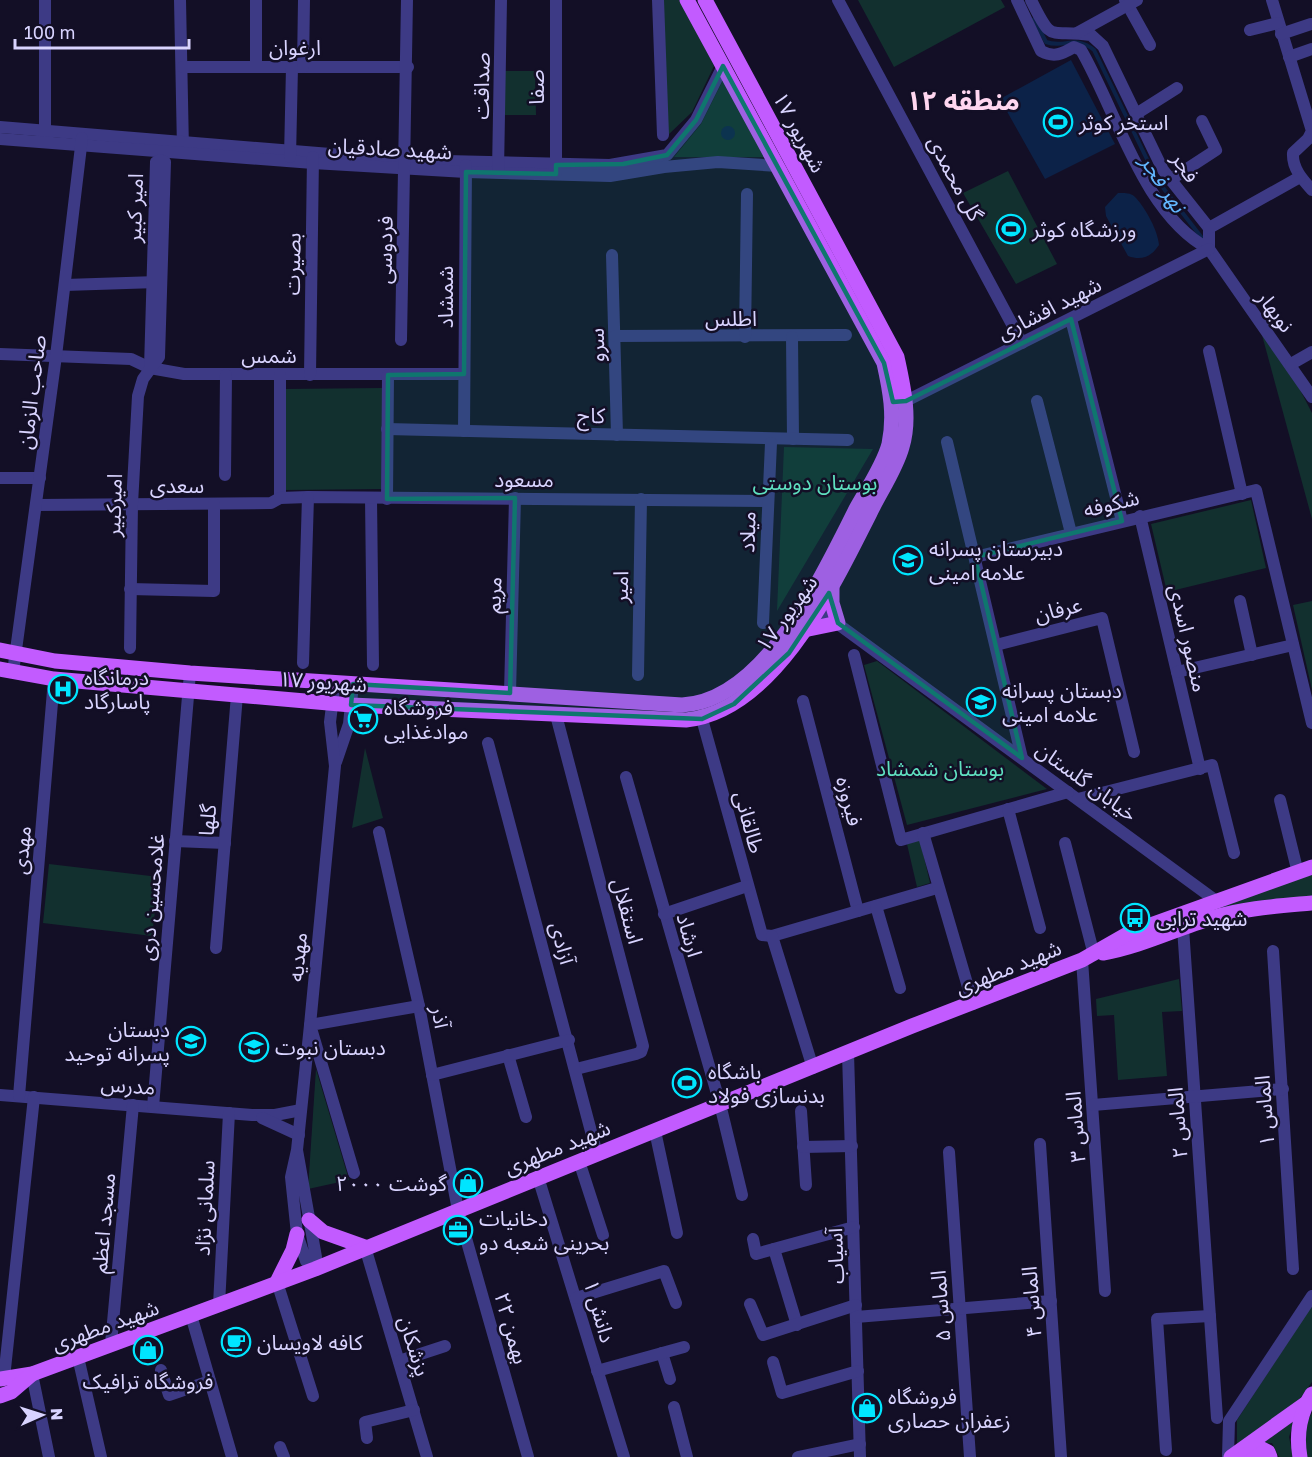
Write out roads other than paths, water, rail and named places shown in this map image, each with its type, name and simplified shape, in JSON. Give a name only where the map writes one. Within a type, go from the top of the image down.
[{"type":"main road","name":"۱۷ شهریور","points":[[7,670],[54,679],[351,705],[556,715],[702,719],[735,704],[789,653],[804,630],[824,573],[889,445],[899,402],[885,363],[687,0]]},
{"type":"main road","name":"۱۷ شهریور","points":[[0,650],[55,662],[190,673],[700,704],[731,690],[832,588],[903,447],[897,357],[705,0]]},
{"type":"main road","points":[[804,630],[838,623],[832,603],[832,588]]},
{"type":"main road","name":"شهید مطهری","points":[[2,1378],[32,1374],[315,1269],[538,1177],[1088,957],[1131,932],[1215,900],[1305,870]]},
{"type":"main road","name":"شهید مطهری","points":[[1088,957],[1135,947],[1214,917],[1252,909],[1312,903]]},
{"type":"main road","points":[[309,1220],[323,1232],[365,1247]]},
{"type":"main road","points":[[277,1282],[293,1251],[297,1234]]},
{"type":"main road","name":"شهید مطهری","points":[[0,1396],[11,1392],[32,1374]]},
{"type":"main road","points":[[1231,1457],[1309,1399]]},
{"type":"main road","points":[[1300,1457],[1298,1434],[1309,1399]]},
{"type":"main road","points":[[1231,1457],[1262,1449],[1268,1452],[1269,1457]]},
{"type":"street","points":[[45,0],[45,137]]},
{"type":"street","points":[[180,0],[183,148]]},
{"type":"street","points":[[255,0],[256,67]]},
{"type":"street","points":[[290,157],[304,0]]},
{"type":"street","points":[[405,165],[408,67],[406,0]]},
{"type":"street","name":"صداقت","points":[[498,168],[501,0]]},
{"type":"street","name":"صفا","points":[[556,0],[556,170]]},
{"type":"street","points":[[658,0],[663,135]]},
{"type":"street","name":"گل محمدی","points":[[838,0],[1022,344]]},
{"type":"street","name":"فجر","points":[[1017,0],[1041,51],[1049,56],[1060,55],[1074,47],[1081,50],[1156,198],[1192,240],[1209,249]]},
{"type":"street","name":"فجر","points":[[1032,0],[1045,28],[1052,34],[1091,35],[1103,46],[1170,180],[1209,228]]},
{"type":"street","points":[[1272,0],[1312,132],[1293,153],[1292,161],[1300,177],[1312,190]]},
{"type":"street","points":[[1077,33],[1130,2],[1150,45]]},
{"type":"street","points":[[1250,30],[1311,24]]},
{"type":"street","points":[[1288,57],[1312,50]]},
{"type":"street","name":"شهید صادقیان","points":[[556,170],[623,164],[667,155],[696,120],[723,66]]},
{"type":"street","name":"ارغوان","points":[[183,67],[408,67]]},
{"type":"street","points":[[1136,114],[1177,88]]},
{"type":"street","points":[[1170,180],[1216,150],[1202,121]]},
{"type":"street","name":"شهید صادقیان","points":[[0,128],[45,137],[82,141],[405,165],[556,170],[610,176],[664,167],[718,162],[778,166]]},
{"type":"street","name":"شهید صادقیان","points":[[0,139],[45,137]]},
{"type":"street","name":"صاحب الزمان","points":[[7,670],[16,654],[37,505],[82,141]]},
{"type":"street","name":"بصیرت","points":[[310,375],[313,158]]},
{"type":"street","name":"امیر کبیر","points":[[150,368],[157,282],[165,162],[160,160],[156,162],[157,282]]},
{"type":"street","name":"فردوسی","points":[[401,340],[405,165]]},
{"type":"street","name":"شمشاد","points":[[464,431],[466,167]]},
{"type":"street","points":[[1209,249],[1209,228],[1300,177]]},
{"type":"street","points":[[745,337],[747,194]]},
{"type":"street","name":"شهید افشاری","points":[[899,402],[1022,344],[1209,249]]},
{"type":"street","name":"نوبهار","points":[[1209,249],[1312,397]]},
{"type":"street","name":"سرو","points":[[612,255],[617,435]]},
{"type":"street","points":[[65,285],[157,282]]},
{"type":"street","points":[[1071,319],[1122,521]]},
{"type":"street","name":"اطلس","points":[[615,336],[846,335]]},
{"type":"street","points":[[792,337],[793,439]]},
{"type":"street","points":[[1209,351],[1242,494]]},
{"type":"street","points":[[1291,364],[1312,352]]},
{"type":"street","name":"شمس","points":[[0,354],[131,359],[150,368],[184,374],[388,375]]},
{"type":"street","name":"امیرکبیر","points":[[130,648],[132,504],[138,396],[143,379],[150,368]]},
{"type":"street","points":[[387,499],[388,375],[464,374]]},
{"type":"street","points":[[225,475],[226,375]]},
{"type":"street","points":[[280,375],[280,498]]},
{"type":"street","points":[[1038,401],[1071,533]]},
{"type":"street","name":"کاج","points":[[387,429],[848,440]]},
{"type":"street","points":[[947,442],[1022,758]]},
{"type":"street","name":"میلاد","points":[[763,623],[771,443]]},
{"type":"street","points":[[0,478],[40,478]]},
{"type":"street","name":"شکوفه","points":[[975,557],[1256,490],[1293,645]]},
{"type":"street","points":[[303,663],[308,497]]},
{"type":"street","name":"سعدی","points":[[37,505],[271,503],[280,498]]},
{"type":"street","name":"مسعود","points":[[280,498],[768,501]]},
{"type":"street","points":[[371,498],[373,665]]},
{"type":"street","name":"مریم","points":[[510,693],[515,498]]},
{"type":"street","name":"امیر","points":[[638,675],[640,499]]},
{"type":"street","points":[[130,590],[214,591],[214,504]]},
{"type":"street","name":"منصور اسدی","points":[[1140,516],[1177,672],[1234,853]]},
{"type":"street","points":[[1240,601],[1252,655]]},
{"type":"street","name":"خیابان گلستان","points":[[813,605],[1215,900]]},
{"type":"street","name":"عرفان","points":[[996,645],[1102,618],[1134,752]]},
{"type":"street","points":[[1177,672],[1293,645],[1312,723]]},
{"type":"street","points":[[854,655],[901,840],[1068,792]]},
{"type":"street","name":"غلامحسین دری","points":[[153,1107],[190,673]]},
{"type":"street","name":"مهدی","points":[[19,1096],[54,679]]},
{"type":"street","name":"مهدیه","points":[[315,1269],[306,1261],[297,1234],[291,1177],[299,1135],[335,766],[330,722],[335,682]]},
{"type":"street","name":"مهدیه","points":[[335,766],[349,724],[353,684]]},
{"type":"street","name":"گلها","points":[[216,948],[237,695]]},
{"type":"street","name":"فیروزه","points":[[803,701],[858,911]]},
{"type":"street","name":"استقلال","points":[[556,715],[644,1046],[641,1052],[636,1054],[576,1069]]},
{"type":"street","name":"طالقانی","points":[[702,719],[747,886],[767,935],[813,1068]]},
{"type":"street","name":"آزادی","points":[[488,743],[569,1040],[597,1154]]},
{"type":"street","points":[[1078,799],[1206,767]]},
{"type":"street","name":"ارشاد","points":[[626,777],[720,1104],[742,1195]]},
{"type":"street","points":[[1280,800],[1305,870]]},
{"type":"street","points":[[1008,809],[1040,928]]},
{"type":"street","name":"آذر","points":[[379,832],[419,1006],[458,1210]]},
{"type":"street","points":[[922,833],[973,1004]]},
{"type":"street","points":[[175,842],[225,843]]},
{"type":"street","name":"الماس ۳","points":[[1065,843],[1088,957],[1093,1105],[1105,1291]]},
{"type":"street","points":[[664,914],[747,886]]},
{"type":"street","points":[[767,935],[937,888]]},
{"type":"street","points":[[876,906],[900,988]]},
{"type":"street","name":"الماس ۲","points":[[1183,928],[1217,1418]]},
{"type":"street","name":"الماس ۱","points":[[1273,951],[1293,1269]]},
{"type":"street","points":[[354,1173],[310,1025],[419,1006]]},
{"type":"street","points":[[432,1075],[569,1040]]},
{"type":"street","name":"آسیاب","points":[[848,1053],[860,1457]]},
{"type":"street","points":[[508,1055],[526,1117]]},
{"type":"street","points":[[1093,1105],[1282,1089]]},
{"type":"street","name":"مدرس","points":[[0,1095],[252,1115]]},
{"type":"street","points":[[2,1378],[34,1097]]},
{"type":"street","name":"مسجد اعظم","points":[[111,1344],[133,1105]]},
{"type":"street","points":[[252,1115],[275,1115],[301,1110]]},
{"type":"street","points":[[801,1111],[806,1185]]},
{"type":"street","name":"سلمانی نژاد","points":[[219,1305],[229,1113]]},
{"type":"street","points":[[252,1115],[299,1135]]},
{"type":"street","points":[[655,1131],[677,1233]]},
{"type":"street","name":"الماس ۴","points":[[1040,1144],[1061,1457]]},
{"type":"street","points":[[803,1147],[852,1146]]},
{"type":"street","name":"مهدیه","points":[[297,1150],[316,1257],[315,1269]]},
{"type":"street","name":"الماس ۵","points":[[949,1152],[970,1457]]},
{"type":"street","points":[[579,1161],[603,1235]]},
{"type":"street","name":"دانش ۱","points":[[538,1177],[624,1457]]},
{"type":"street","name":"۲۲ بهمن","points":[[458,1210],[528,1457]]},
{"type":"street","points":[[753,1239],[756,1254],[854,1227]]},
{"type":"street","name":"پزشکان","points":[[365,1247],[414,1410],[424,1456]]},
{"type":"street","points":[[774,1249],[797,1325]]},
{"type":"street","points":[[576,1298],[664,1271],[676,1303]]},
{"type":"street","points":[[277,1282],[313,1396]]},
{"type":"street","points":[[1231,1457],[1229,1421],[1312,1296]]},
{"type":"street","points":[[750,1304],[764,1335],[856,1311],[960,1308],[1051,1301]]},
{"type":"street","points":[[191,1315],[232,1457]]},
{"type":"street","points":[[1166,1450],[1157,1319],[1210,1316]]},
{"type":"street","points":[[399,1361],[445,1346]]},
{"type":"street","points":[[597,1371],[684,1347]]},
{"type":"street","points":[[662,1353],[670,1379]]},
{"type":"street","points":[[78,1357],[101,1457]]},
{"type":"street","points":[[773,1362],[782,1393],[858,1371]]},
{"type":"street","points":[[161,1370],[169,1395],[210,1381]]},
{"type":"street","points":[[32,1374],[49,1457]]},
{"type":"street","points":[[674,1407],[684,1456]]},
{"type":"street","points":[[367,1438],[365,1422],[414,1410]]},
{"type":"street","points":[[798,1457],[860,1444]]},
{"type":"water","name":"استخر کوثر","points":[[1071,60],[1115,144],[1045,179],[1000,99]]},
{"type":"water","points":[[725,126],[731,126],[735,133],[731,140],[725,140],[721,136],[721,130]]},
{"type":"water","points":[[1118,193],[1134,196],[1144,208],[1154,227],[1159,245],[1146,257],[1128,256],[1106,216],[1105,207]]},
{"type":"waterway","name":"نهر فجر","points":[[1034,19],[1046,42],[1053,44],[1075,42],[1087,45],[1094,50],[1157,180],[1202,238]]},
{"type":"place","name":"استخر کوثر","points":[[1058,122]]},
{"type":"place","name":"ورزشگاه کوثر","points":[[1011,229]]},
{"type":"place","name":"دبیرستان پسرانه علامه امینی","points":[[908,560]]},
{"type":"place","name":"درمانگاه پاسارگاد","points":[[63,689]]},
{"type":"place","name":"دبستان پسرانه علامه امینی","points":[[981,702]]},
{"type":"place","name":"فروشگاه موادغذایی","points":[[363,719]]},
{"type":"place","name":"شهید ترابی","points":[[1135,918]]},
{"type":"place","name":"دبستان پسرانه توحید","points":[[191,1041]]},
{"type":"place","name":"دبستان نبوت","points":[[254,1047]]},
{"type":"place","name":"باشگاه بدنسازی فولاد","points":[[687,1083]]},
{"type":"place","name":"گوشت ۲۰۰۰","points":[[468,1183]]},
{"type":"place","name":"دخانیات بحرینی شعبه دو","points":[[458,1230]]},
{"type":"place","name":"کافه لاویسان","points":[[236,1342]]},
{"type":"place","name":"فروشگاه ترافیک","points":[[148,1350]]},
{"type":"place","name":"فروشگاه زعفران حصاری","points":[[867,1408]]},
{"type":"district","name":"منطقه ۱۲","points":[[963,100]]},
{"type":"park label","name":"بوستان دوستی","points":[[815,482]]},
{"type":"park label","name":"بوستان شمشاد","points":[[940,768]]}]
